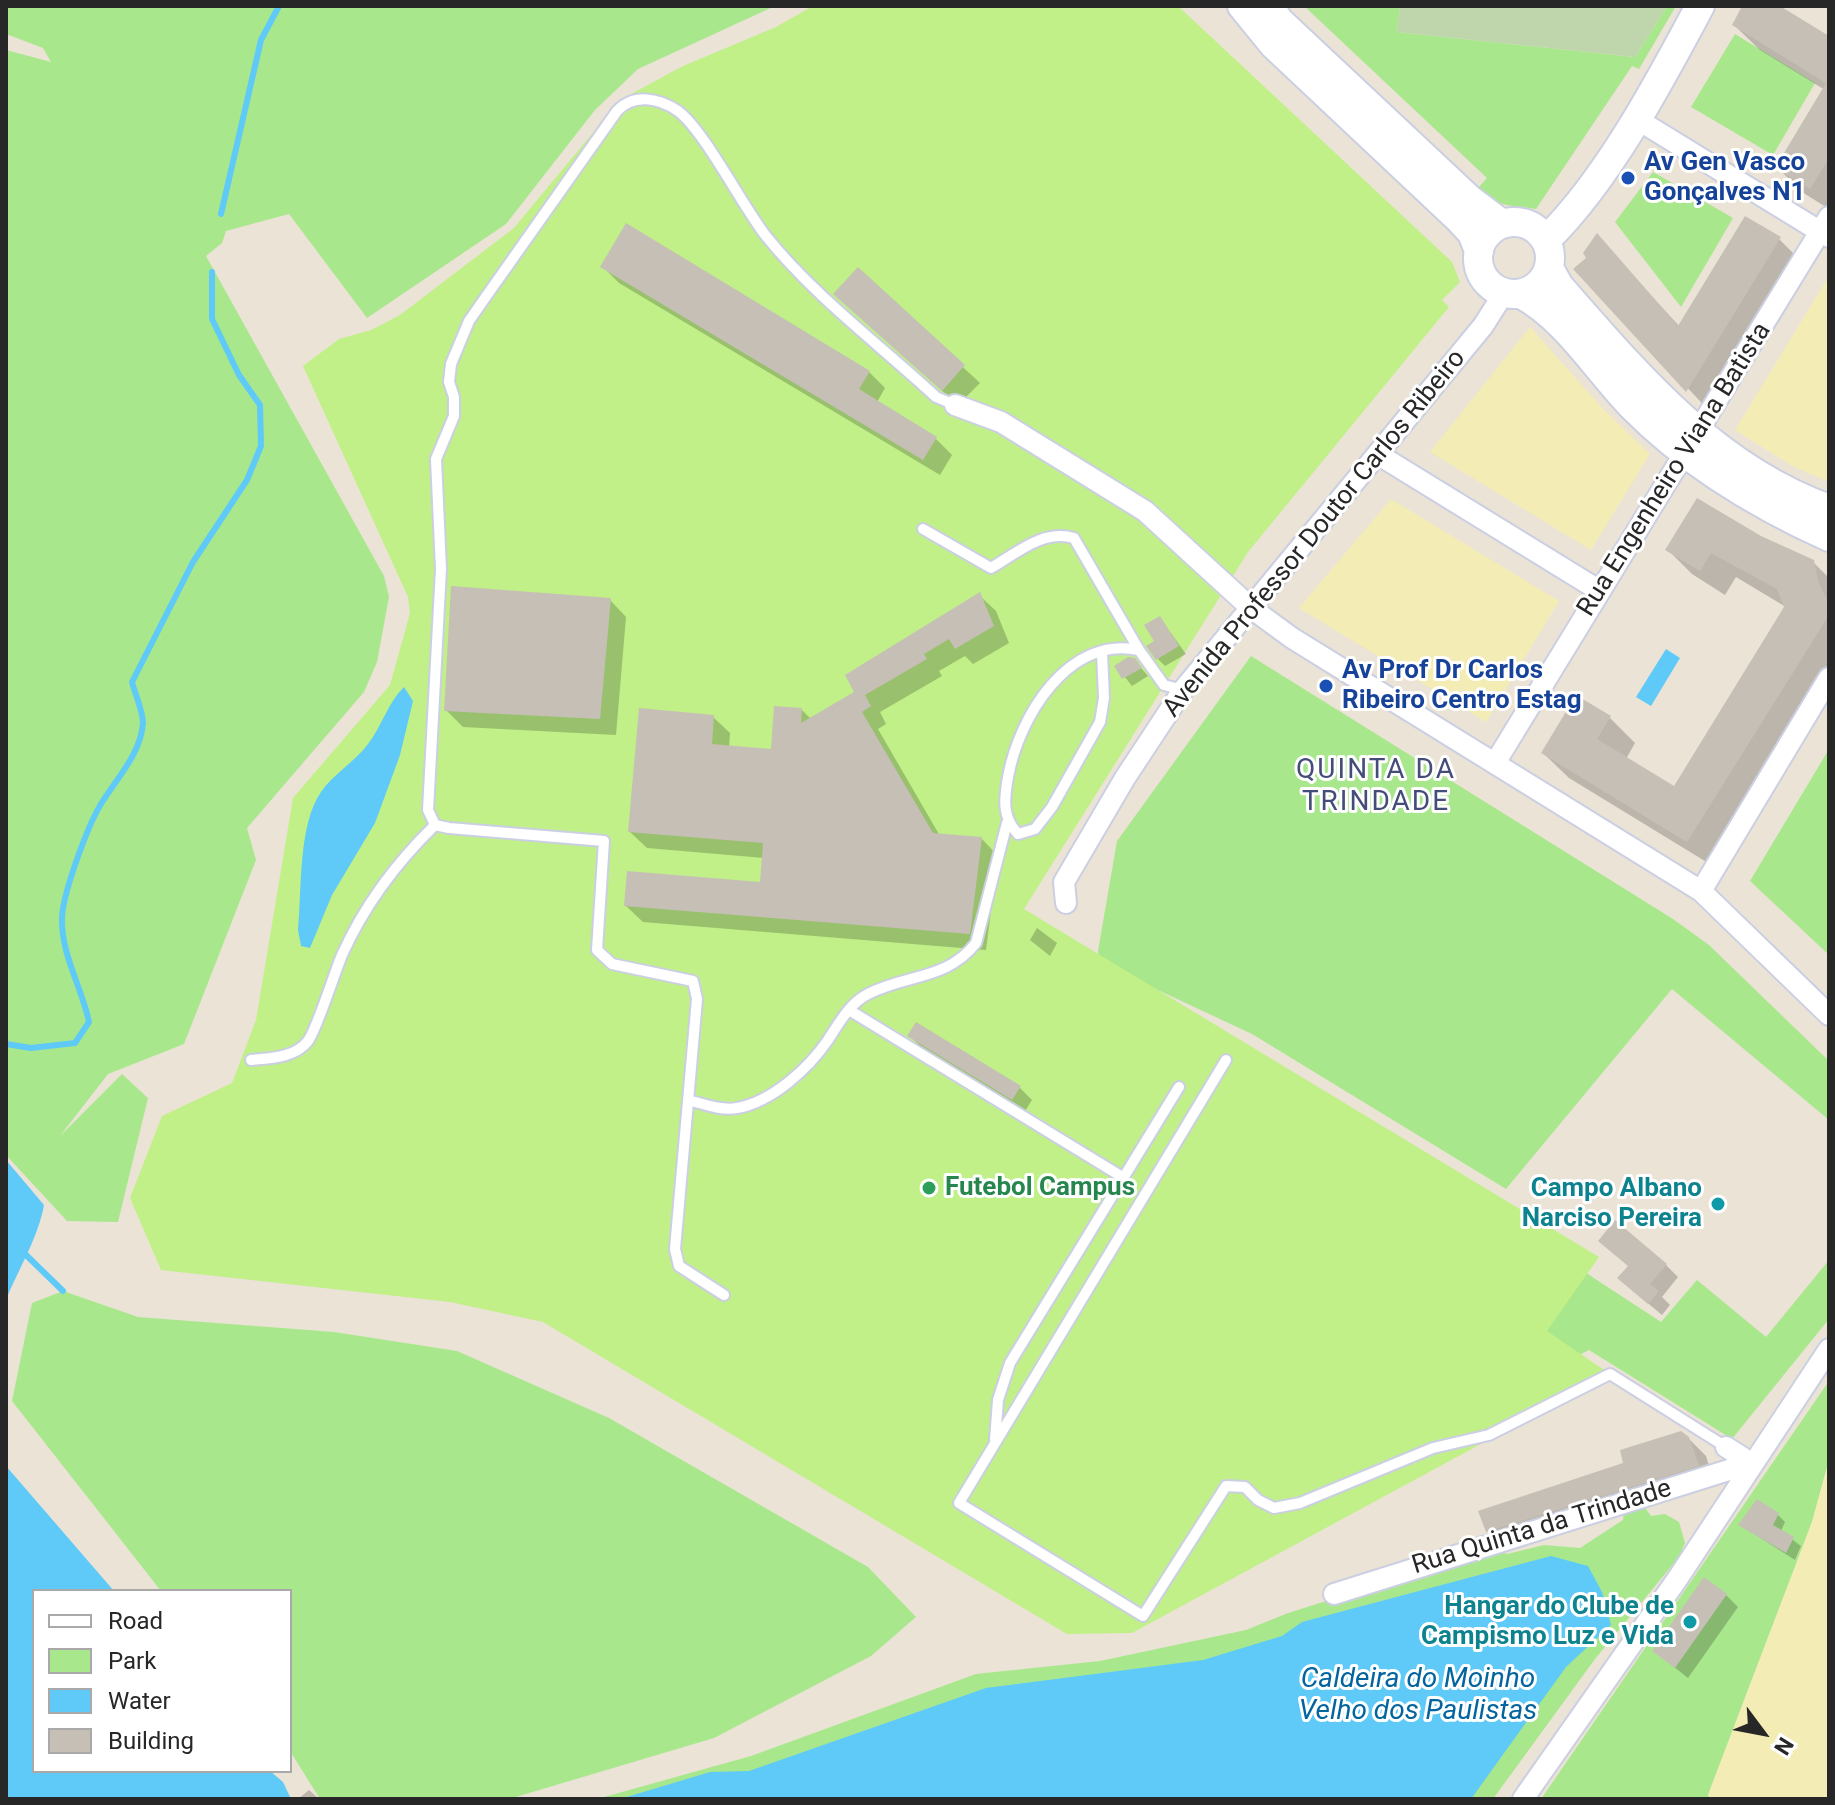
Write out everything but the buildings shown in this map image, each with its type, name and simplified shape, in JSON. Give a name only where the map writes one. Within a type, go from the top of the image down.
[{"type":"main road","points":[[1242,6],[1273,44],[1472,233],[1484,278],[1544,306],[1633,407],[1692,443],[1829,509]]},
{"type":"main road","points":[[1269,6],[1279,21],[1459,189],[1502,224]]},
{"type":"main road","points":[[1546,240],[1574,209],[1635,118],[1700,6]]},
{"type":"main road","points":[[1479,251],[1487,234],[1502,224],[1527,224],[1546,240],[1550,249],[1549,268],[1539,285],[1513,293]]},
{"type":"main road","points":[[1549,268],[1559,286],[1692,443],[1755,500],[1829,537]]},
{"type":"street","points":[[1635,118],[1826,228]]},
{"type":"street","name":"Rua Engenheiro Viana Batista","points":[[1495,763],[1826,228]]},
{"type":"street","name":"Avenida Professor Doutor Carlos Ribeiro","points":[[1066,903],[1064,882],[1125,778],[1183,690],[1513,293]]},
{"type":"street","points":[[955,405],[1001,422],[1145,511],[1251,608],[1315,653],[1701,891],[1829,1015]]},
{"type":"street","points":[[1379,455],[1600,591]]},
{"type":"street","points":[[1701,891],[1829,678]]},
{"type":"street","points":[[1523,1799],[1678,1578],[1829,1349]]},
{"type":"street","points":[[1726,1447],[1751,1463]]},
{"type":"street","name":"Rua Quinta da Trindade","points":[[1334,1594],[1751,1463]]},
{"type":"lane","points":[[435,825],[428,810],[441,569],[436,459],[454,416],[454,397],[449,382],[451,364],[469,321],[622,105],[636,99],[655,101],[685,117],[766,236],[797,270],[936,397],[955,405]]},
{"type":"lane","points":[[923,529],[991,568],[1041,538],[1060,534],[1074,538],[1139,650],[1164,685],[1183,690]]},
{"type":"lane","points":[[688,1100],[737,1108],[798,1077],[815,1059],[849,1010],[865,995],[947,970],[964,958],[976,943],[1007,823],[1004,801],[1011,760],[1023,724],[1043,692],[1080,663],[1117,646],[1139,650]]},
{"type":"lane","points":[[1007,823],[1018,834],[1035,829],[1052,807],[1100,722],[1104,698],[1102,652]]},
{"type":"lane","points":[[251,1060],[295,1052],[309,1040],[343,952],[372,900],[404,854],[435,825],[604,841],[597,950],[612,964],[693,981],[697,999],[675,1249],[679,1266],[724,1295]]},
{"type":"lane","points":[[849,1010],[1124,1178]]},
{"type":"lane","points":[[1226,1060],[959,1503],[1143,1616],[1226,1486],[1245,1487],[1258,1500],[1274,1508],[1300,1503],[1433,1448],[1489,1435],[1610,1374],[1726,1447]]},
{"type":"lane","points":[[994,1444],[998,1400],[1010,1363],[1179,1087]]},
{"type":"green space","points":[[6,6],[775,6],[638,69],[595,110],[506,224],[367,318],[289,214],[226,231],[222,243],[206,256],[384,576],[389,597],[377,662],[364,692],[247,828],[256,860],[184,1044],[108,1074],[60,1136],[122,1074],[148,1098],[118,1222],[67,1221],[6,1155],[6,50],[51,62],[43,48],[6,34]]},
{"type":"green space","points":[[813,6],[1178,6],[1452,262],[1460,282],[1442,300],[1449,307],[1248,552],[1024,909],[1599,1257],[1547,1331],[1610,1374],[1132,1633],[1067,1634],[543,1322],[450,1302],[161,1270],[130,1198],[162,1116],[232,1083],[256,1020],[293,798],[390,685],[410,613],[408,597],[303,366],[339,339],[371,330],[400,315],[514,228],[620,100],[683,66],[776,27]]},
{"type":"green space","points":[[1304,6],[1400,6],[1397,32],[1635,57],[1667,6],[1676,6],[1639,69],[1632,66],[1536,209],[1505,204],[1478,188],[1487,178]]},
{"type":"green space","points":[[1400,6],[1667,6],[1635,57],[1397,32]]},
{"type":"green space","points":[[1735,34],[1815,83],[1773,155],[1691,107]]},
{"type":"green space","points":[[1653,172],[1733,218],[1681,307],[1615,222]]},
{"type":"green space","points":[[1251,656],[1673,919],[1709,945],[1829,1061],[1829,1120],[1672,989],[1506,1189],[1252,1034],[1100,963],[1098,951],[1117,841]]},
{"type":"green space","points":[[1829,749],[1829,955],[1750,881]]},
{"type":"green space","points":[[1829,1260],[1829,1319],[1732,1439],[1589,1350],[1426,1431],[1574,1265],[1661,1322],[1697,1280],[1766,1337]]},
{"type":"green space","points":[[63,1291],[138,1317],[334,1332],[457,1351],[609,1418],[868,1567],[916,1617],[871,1656],[714,1738],[509,1799],[320,1799],[292,1754],[292,1589],[159,1589],[12,1401],[32,1303]]},
{"type":"green space","points":[[1829,1381],[1829,1460],[1812,1522],[1708,1795],[1711,1799],[1541,1799]]},
{"type":"green space","name":"Caldeira do Moinho Velho dos Paulistas","points":[[1644,1506],[1651,1516],[1665,1514],[1679,1522],[1685,1543],[1679,1557],[1595,1659],[1493,1799],[597,1799],[751,1756],[976,1674],[1100,1661],[1246,1630],[1288,1613],[1496,1548],[1507,1554],[1544,1545],[1580,1548],[1623,1520],[1624,1512]]},
{"type":"sand","points":[[1829,276],[1829,482],[1792,466],[1735,430]]},
{"type":"sand","points":[[1530,327],[1605,411],[1650,454],[1591,550],[1430,452]]},
{"type":"sand","points":[[1391,499],[1559,601],[1486,722],[1299,608]]},
{"type":"sand","points":[[1829,1460],[1829,1799],[1711,1799],[1708,1795],[1812,1522]]},
{"type":"water","points":[[1666,649],[1680,658],[1651,706],[1636,697]]},
{"type":"water","points":[[404,687],[413,701],[400,755],[375,823],[332,895],[310,948],[301,946],[298,930],[302,858],[314,806],[326,786],[368,744]]},
{"type":"water","points":[[6,1160],[44,1205],[33,1241],[6,1300]]},
{"type":"water","points":[[6,1466],[112,1589],[32,1589],[32,1773],[272,1773],[283,1782],[291,1799],[6,1799]]},
{"type":"water","name":"Caldeira do Moinho Velho dos Paulistas","points":[[1551,1556],[1588,1566],[1602,1592],[1611,1625],[1566,1667],[1471,1799],[620,1799],[710,1772],[749,1771],[986,1688],[1203,1660],[1282,1636],[1302,1622]]},
{"type":"waterway","points":[[221,214],[261,40],[279,6]]},
{"type":"waterway","points":[[6,1044],[31,1048],[75,1043],[89,1022],[63,934],[63,910],[70,879],[101,804],[138,745],[143,718],[132,682],[193,562],[247,480],[261,446],[260,405],[239,375],[212,319],[212,272]]},
{"type":"waterway","points":[[24,1253],[63,1291]]},
{"type":"place","name":"Av Gen Vasco Gonçalves N1","points":[[1628,178]]},
{"type":"place","name":"Av Prof Dr Carlos Ribeiro Centro Estag","points":[[1326,686]]},
{"type":"place","name":"Futebol Campus","points":[[929,1188]]},
{"type":"place","name":"Campo Albano Narciso Pereira","points":[[1718,1204]]},
{"type":"place","name":"Hangar do Clube de Campismo Luz e Vida","points":[[1690,1622]]},
{"type":"district","name":"QUINTA DA TRINDADE","points":[[1376,787]]}]
